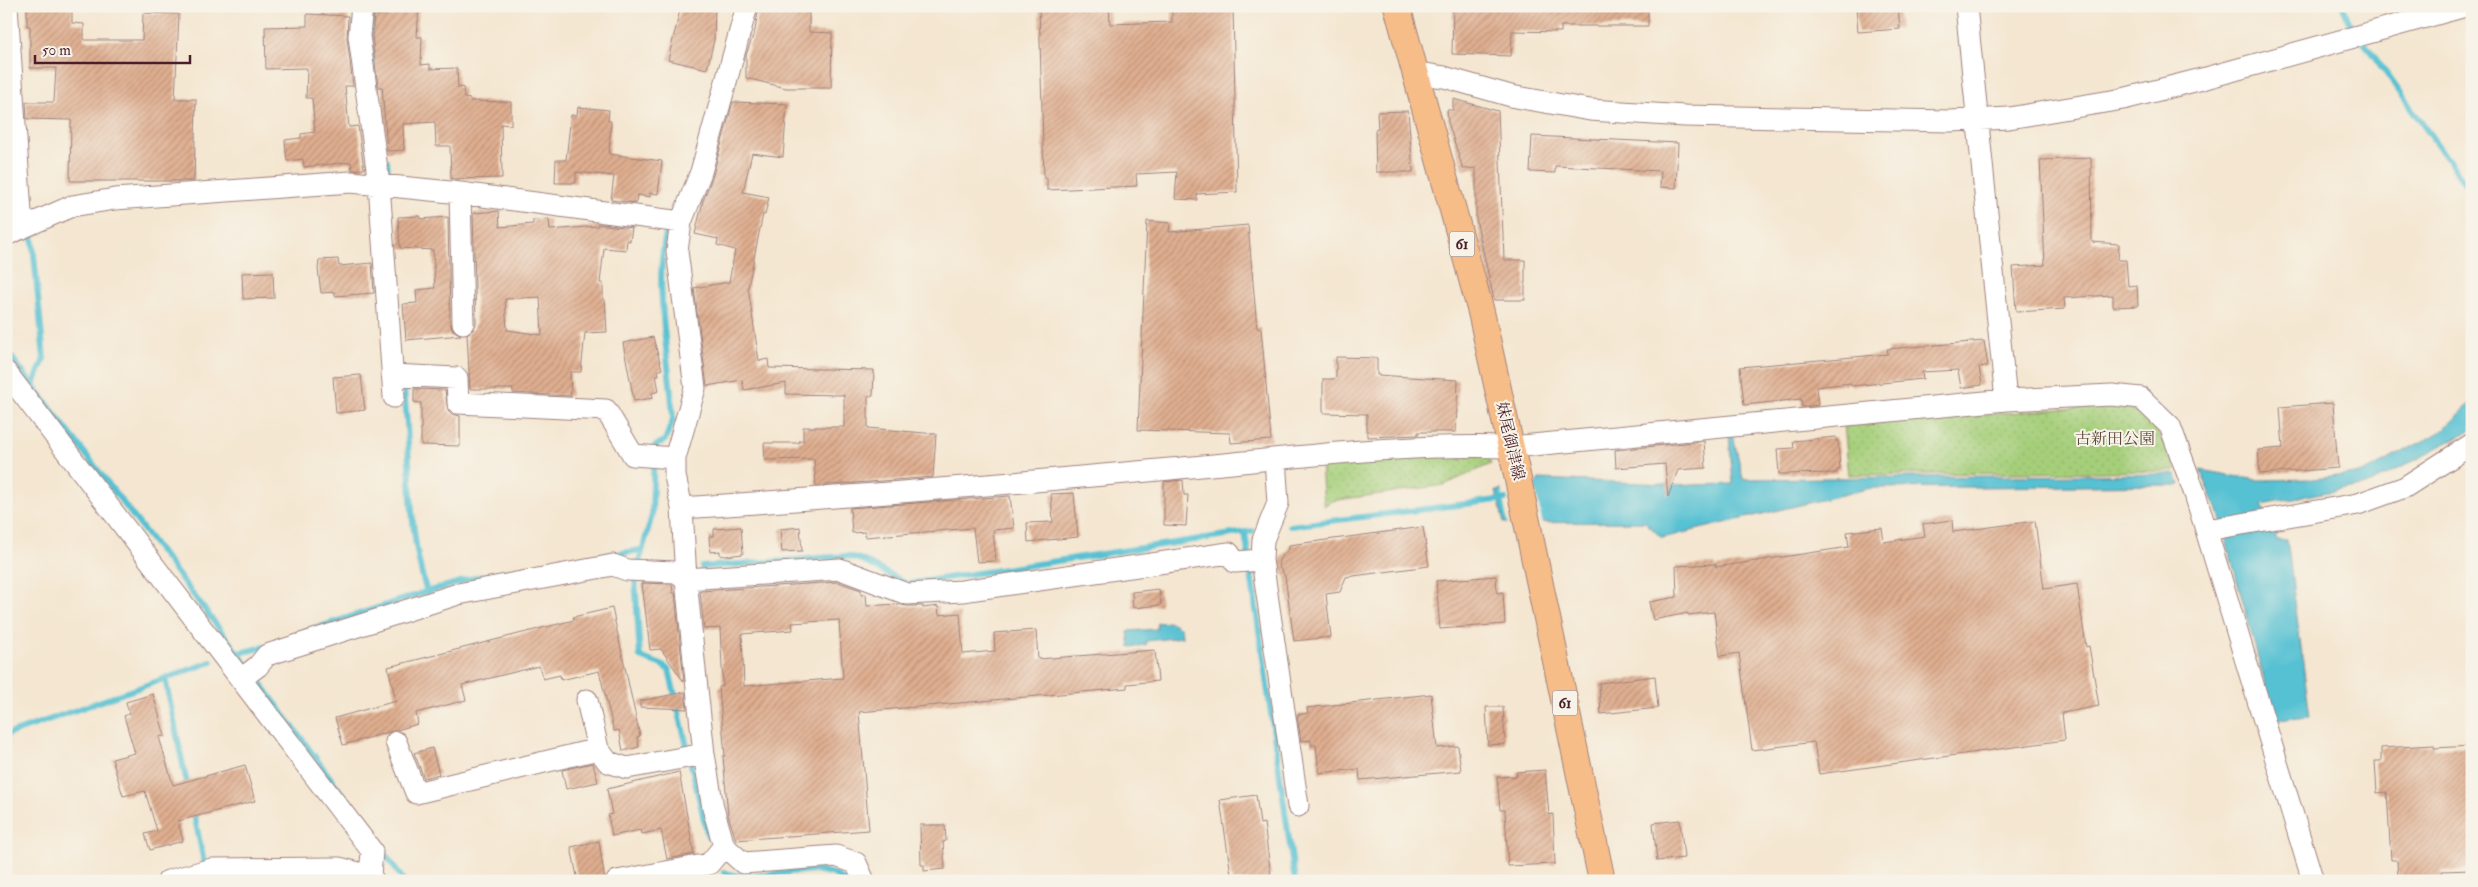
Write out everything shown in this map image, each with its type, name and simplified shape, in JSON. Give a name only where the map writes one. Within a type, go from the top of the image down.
[{"type":"main road","name":"妹尾御津線","points":[[1397,6],[1417,73],[1480,312],[1528,525],[1602,881]]},
{"type":"street","points":[[7,6],[14,231],[72,206],[115,199],[268,190],[326,184],[386,184],[672,221]]},
{"type":"street","points":[[362,6],[359,36],[386,184],[399,375],[394,397]]},
{"type":"street","points":[[661,457],[695,388],[672,221],[701,172],[747,6]]},
{"type":"street","points":[[1966,6],[2006,400]]},
{"type":"street","points":[[1417,73],[1444,77],[1511,96],[1590,110],[1685,116],[1979,120],[2009,118],[2123,99],[2348,40],[2466,6]]},
{"type":"street","points":[[460,193],[463,323]]},
{"type":"street","points":[[6,372],[249,673],[372,851],[372,879],[339,868],[206,870],[168,881]]},
{"type":"street","points":[[399,375],[457,378],[458,404],[606,410],[633,455],[661,457],[675,476],[682,508],[694,756],[713,808],[724,846],[743,863],[836,856],[856,864],[864,881]]},
{"type":"street","points":[[682,508],[893,494],[1275,460],[1365,449],[1511,447],[2006,400],[2112,394],[2141,398],[2170,426],[2195,494],[2314,881]]},
{"type":"street","points":[[2207,530],[2358,504],[2405,487],[2472,444]]},
{"type":"street","points":[[1275,460],[1278,503],[1252,561],[1298,806]]},
{"type":"street","points":[[249,673],[267,655],[458,594],[613,565],[627,570],[676,572],[686,580],[840,569],[907,594],[962,590],[1230,553],[1235,562],[1252,561]]},
{"type":"street","points":[[587,700],[598,749],[608,762],[627,768],[694,756]]},
{"type":"street","points":[[396,742],[416,794],[598,749]]},
{"type":"street","points":[[617,881],[709,864],[724,846]]},
{"type":"green space","name":"古新田公園","points":[[2121,405],[2142,416],[2150,423],[2162,440],[2176,471],[1849,475],[1844,424]]},
{"type":"green space","points":[[1487,455],[1491,464],[1444,485],[1331,501],[1324,506],[1321,464],[1372,456]]},
{"type":"water","points":[[2472,402],[2472,429],[2371,484],[2262,504],[2276,534],[2276,540],[2287,540],[2310,717],[2275,720],[2218,510],[2200,470],[2257,480],[2313,479],[2363,473],[2442,431]]},
{"type":"water","points":[[1729,435],[1733,435],[1743,479],[2176,474],[2180,485],[1871,488],[1662,538],[1645,522],[1504,523],[1496,491],[1536,484],[1539,479],[1691,485],[1733,484]]},
{"type":"water","points":[[1171,622],[1181,628],[1182,637],[1146,641],[1146,645],[1130,647],[1128,631],[1157,629],[1157,623]]},
{"type":"pier","points":[[1534,482],[1543,525],[1508,525],[1501,488]]},
{"type":"building","points":[[27,6],[72,6],[72,23],[84,24],[84,40],[142,40],[143,13],[179,14],[175,99],[196,99],[194,181],[70,181],[71,120],[27,119],[26,102],[54,102],[56,68],[30,68],[30,26],[27,26]]},
{"type":"building","points":[[386,6],[419,6],[417,37],[422,37],[421,65],[430,64],[430,69],[457,68],[458,88],[463,87],[464,98],[470,99],[470,101],[511,102],[511,125],[501,124],[502,178],[451,179],[450,146],[436,146],[435,122],[403,124],[404,150],[387,151],[382,87],[378,87],[372,36],[374,15],[386,15]]},
{"type":"building","points":[[681,6],[715,6],[714,40],[707,69],[668,60]]},
{"type":"building","points":[[759,6],[805,6],[804,12],[809,13],[809,32],[832,33],[831,88],[786,88],[746,78],[746,55],[755,30]]},
{"type":"building","points":[[1039,6],[1109,6],[1110,24],[1172,22],[1172,6],[1233,6],[1237,192],[1197,194],[1197,200],[1175,199],[1177,172],[1136,174],[1137,186],[1047,190],[1047,178],[1044,178]]},
{"type":"building","points":[[1453,6],[1648,6],[1648,26],[1561,26],[1561,32],[1512,31],[1511,56],[1452,54]]},
{"type":"building","points":[[1856,6],[1898,6],[1900,29],[1858,32]]},
{"type":"building","points":[[307,14],[348,16],[347,38],[353,86],[345,86],[349,127],[358,126],[364,169],[352,170],[351,162],[304,167],[303,159],[287,161],[285,140],[301,138],[301,134],[315,132],[312,98],[306,98],[307,68],[266,69],[265,27],[307,26]]},
{"type":"building","points":[[1453,99],[1498,111],[1504,260],[1525,260],[1525,300],[1494,300],[1476,219],[1476,168],[1463,169],[1448,122],[1447,110],[1453,110]]},
{"type":"building","points":[[733,102],[787,104],[783,157],[752,153],[743,192],[769,197],[765,215],[763,214],[748,287],[759,361],[768,359],[769,368],[874,370],[873,396],[868,396],[868,428],[936,434],[933,477],[816,486],[814,459],[765,460],[764,443],[799,443],[799,441],[803,441],[803,427],[844,427],[844,395],[786,394],[786,383],[744,390],[742,380],[707,386],[694,288],[729,282],[735,250],[717,245],[718,239],[695,234]]},
{"type":"building","points":[[578,107],[609,110],[608,121],[611,121],[609,154],[662,161],[658,194],[650,193],[650,197],[637,195],[636,203],[611,200],[614,176],[576,172],[576,183],[555,183],[556,160],[566,160],[571,115],[577,115]]},
{"type":"building","points":[[1408,111],[1413,172],[1376,172],[1375,130],[1378,129],[1377,112]]},
{"type":"building","points":[[1532,136],[1678,143],[1676,188],[1660,187],[1661,171],[1555,166],[1555,173],[1530,172]]},
{"type":"building","points":[[2091,158],[2092,242],[2119,244],[2118,260],[2126,260],[2128,286],[2137,285],[2138,306],[2113,307],[2113,295],[2064,298],[2065,309],[2016,312],[2013,267],[2045,265],[2040,160]]},
{"type":"building","points":[[499,211],[500,227],[533,224],[533,220],[549,219],[550,230],[598,226],[597,224],[632,228],[630,241],[627,240],[626,250],[604,248],[600,283],[603,283],[607,332],[585,333],[581,372],[570,372],[571,396],[513,393],[513,389],[470,389],[467,334],[474,329],[476,323],[473,213]],"holes":[[[540,297],[542,335],[507,330],[505,299]]]},
{"type":"building","points":[[420,216],[420,219],[448,217],[450,323],[453,330],[461,335],[406,340],[403,304],[417,303],[416,290],[435,288],[433,250],[400,248],[398,217]]},
{"type":"building","points":[[1147,221],[1170,223],[1169,232],[1248,225],[1257,328],[1261,328],[1271,440],[1231,443],[1230,433],[1138,430]]},
{"type":"building","points":[[338,259],[339,266],[372,263],[374,293],[335,296],[335,292],[321,293],[318,269],[319,260]]},
{"type":"building","points":[[273,272],[274,298],[243,299],[242,273]]},
{"type":"building","points":[[653,337],[662,369],[658,371],[659,375],[656,375],[659,391],[652,393],[653,398],[634,401],[623,343]]},
{"type":"building","points":[[1984,341],[1988,366],[1979,367],[1982,385],[1961,388],[1958,370],[1922,372],[1923,379],[1851,386],[1851,383],[1816,387],[1818,405],[1802,407],[1801,399],[1744,405],[1740,367],[1888,354],[1887,349]]},
{"type":"building","points":[[1336,357],[1377,358],[1377,375],[1458,380],[1456,432],[1418,432],[1418,435],[1367,437],[1367,414],[1323,413],[1323,379],[1334,379],[1336,377]]},
{"type":"building","points":[[361,375],[365,410],[336,413],[333,377]]},
{"type":"building","points":[[414,389],[445,390],[448,410],[452,414],[460,416],[460,446],[421,445],[421,403],[414,402]]},
{"type":"building","points":[[2333,403],[2338,468],[2260,474],[2258,450],[2283,448],[2280,407]]},
{"type":"building","points":[[1836,437],[1836,441],[1838,441],[1840,470],[1837,470],[1837,473],[1779,474],[1777,449],[1794,448],[1793,441]]},
{"type":"building","points":[[1704,441],[1706,468],[1678,470],[1668,497],[1665,464],[1616,468],[1615,450]]},
{"type":"building","points":[[1183,480],[1184,495],[1188,495],[1186,526],[1164,525],[1164,482]]},
{"type":"building","points":[[1074,493],[1078,537],[1028,542],[1027,523],[1053,522],[1051,494]]},
{"type":"building","points":[[1010,496],[1014,528],[993,530],[996,561],[977,562],[973,528],[865,537],[865,532],[852,533],[850,508]]},
{"type":"building","points":[[1952,520],[1953,532],[2035,521],[2044,589],[2077,584],[2086,647],[2089,646],[2099,706],[2062,713],[2065,740],[1819,774],[1814,742],[1752,750],[1739,653],[1720,656],[1714,612],[1688,615],[1688,613],[1653,620],[1649,602],[1677,597],[1676,566],[1715,564],[1716,567],[1849,547],[1847,532],[1882,528],[1884,542],[1925,536],[1923,524]]},
{"type":"building","points":[[741,527],[743,554],[725,556],[720,555],[720,551],[710,552],[709,536],[714,536],[714,529]]},
{"type":"building","points":[[800,527],[802,551],[782,552],[780,529]]},
{"type":"building","points":[[1423,527],[1429,566],[1346,577],[1340,592],[1326,594],[1331,637],[1294,641],[1285,576],[1278,565],[1280,558],[1289,549],[1289,545]]},
{"type":"building","points":[[1496,576],[1497,593],[1503,592],[1505,624],[1440,629],[1436,581]]},
{"type":"building","points":[[838,582],[861,590],[861,595],[866,594],[867,606],[897,604],[923,606],[923,608],[938,606],[939,615],[960,613],[963,654],[995,651],[994,633],[1036,630],[1038,659],[1155,650],[1158,681],[1127,684],[1127,688],[859,712],[869,830],[736,840],[728,815],[723,756],[725,756],[719,687],[723,686],[720,628],[704,629],[700,591]],"holes":[[[839,620],[843,678],[744,686],[742,634],[793,630],[792,623]]]},
{"type":"building","points":[[642,583],[672,584],[673,593],[675,593],[684,682],[661,649],[650,650]]},
{"type":"building","points":[[1159,589],[1161,605],[1133,608],[1132,592]]},
{"type":"building","points":[[612,608],[640,736],[637,737],[639,747],[623,751],[619,730],[614,731],[599,671],[561,680],[560,675],[543,679],[539,666],[462,685],[466,700],[416,713],[418,724],[343,745],[335,718],[396,701],[388,667],[574,620],[573,617]]},
{"type":"building","points":[[1655,676],[1658,708],[1601,714],[1599,683]]},
{"type":"building","points":[[685,692],[687,709],[640,707],[640,701]]},
{"type":"building","points":[[153,694],[165,736],[159,737],[173,785],[245,765],[255,801],[178,821],[183,841],[150,850],[145,834],[157,831],[145,791],[123,796],[112,759],[135,753],[124,716],[129,714],[126,702]]},
{"type":"building","points":[[1431,694],[1437,748],[1458,746],[1461,771],[1360,780],[1359,769],[1319,773],[1316,745],[1311,745],[1311,740],[1301,741],[1297,715],[1308,713],[1307,708]]},
{"type":"building","points":[[1486,707],[1503,707],[1505,744],[1488,745]]},
{"type":"building","points":[[2434,745],[2434,748],[2472,746],[2472,870],[2442,871],[2443,881],[2398,879],[2397,860],[2391,860],[2387,792],[2377,793],[2375,761],[2381,761],[2381,748]]},
{"type":"building","points":[[432,748],[439,774],[424,778],[414,753]]},
{"type":"building","points":[[593,763],[598,782],[566,789],[562,770]]},
{"type":"building","points":[[1545,770],[1549,815],[1553,814],[1555,864],[1508,866],[1505,810],[1500,810],[1497,777],[1517,776],[1516,772]]},
{"type":"building","points":[[679,772],[694,854],[667,859],[661,830],[642,834],[641,830],[612,836],[608,815],[612,814],[607,789]]},
{"type":"building","points":[[1256,795],[1260,824],[1264,823],[1271,876],[1268,876],[1269,881],[1232,881],[1220,800]]},
{"type":"building","points":[[1680,820],[1684,858],[1657,861],[1653,823]]},
{"type":"building","points":[[920,825],[945,825],[946,841],[943,842],[945,869],[924,871],[924,865],[921,865]]},
{"type":"building","points":[[599,841],[605,881],[578,881],[571,847]]},
{"type":"waterway","points":[[373,6],[373,60]]},
{"type":"waterway","points":[[2343,6],[2348,20],[2472,193]]},
{"type":"waterway","points":[[387,161],[389,184]]},
{"type":"waterway","points":[[681,199],[670,221],[663,247],[661,276],[673,420],[665,440],[654,447],[652,515],[635,577],[640,657],[662,665],[669,670],[708,836]]},
{"type":"waterway","points":[[32,234],[44,359],[33,386]]},
{"type":"waterway","points":[[6,350],[257,678],[367,828]]},
{"type":"waterway","points":[[404,391],[413,518],[420,568],[427,592]]},
{"type":"waterway","points":[[1290,526],[1505,499]]},
{"type":"waterway","points":[[702,567],[848,556],[862,560],[907,584],[1252,531]]},
{"type":"waterway","points":[[1245,532],[1295,881]]},
{"type":"waterway","points":[[298,634],[419,594],[478,577],[641,550]]},
{"type":"waterway","points":[[234,654],[265,647]]},
{"type":"waterway","points":[[6,735],[211,662]]},
{"type":"waterway","points":[[165,678],[188,789]]},
{"type":"waterway","points":[[193,809],[205,867]]},
{"type":"waterway","points":[[377,842],[404,881]]},
{"type":"waterway","points":[[724,872],[738,876],[754,876],[818,871],[832,874],[844,881]]}]
